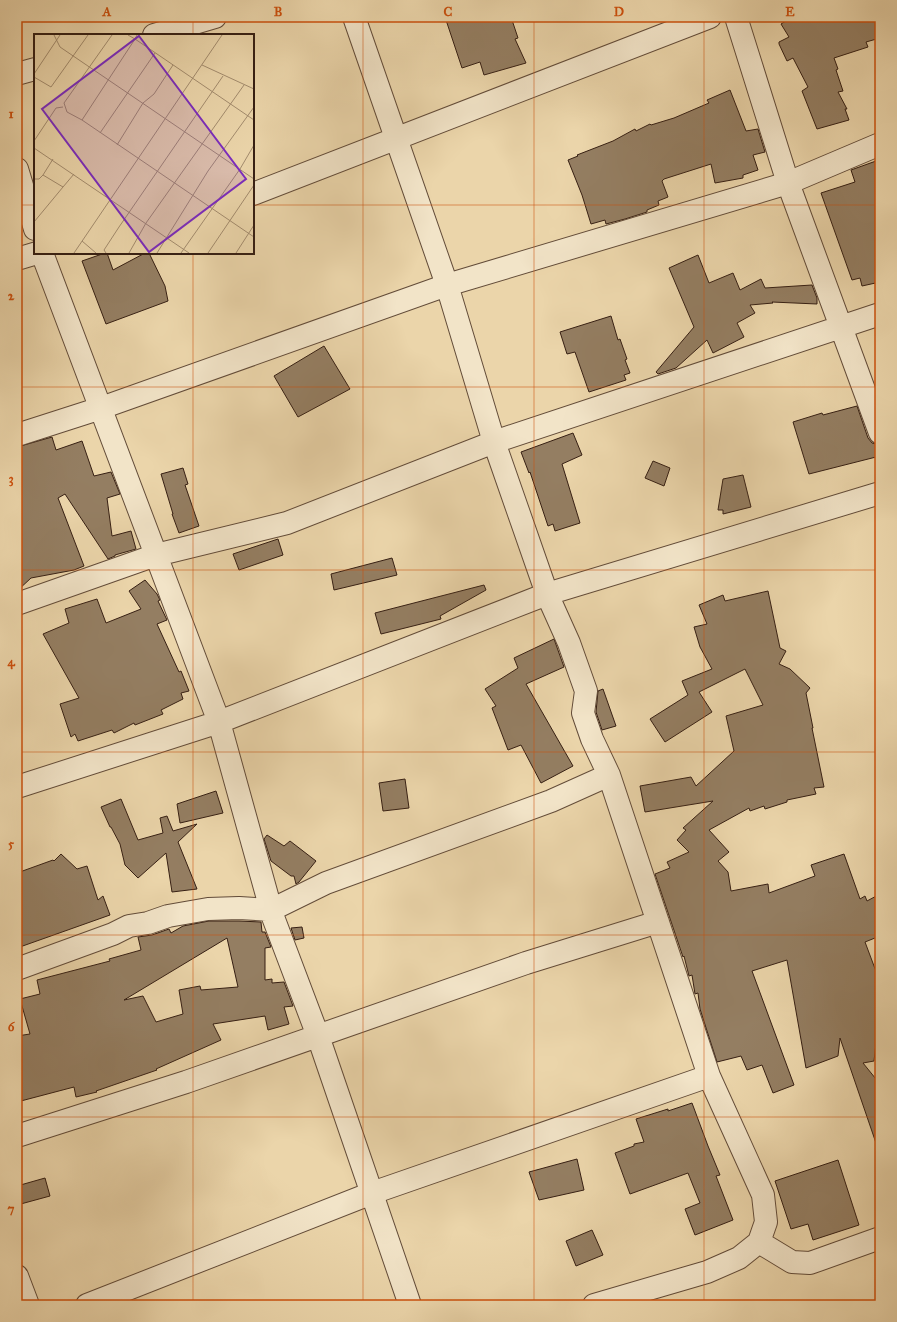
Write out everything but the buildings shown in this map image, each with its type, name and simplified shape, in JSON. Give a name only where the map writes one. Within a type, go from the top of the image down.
[{"type":"street","points":[[157,34],[215,17]]},
{"type":"street","points":[[354,17],[447,285],[494,442],[547,594],[569,643],[586,691],[583,713],[592,739],[609,775],[709,1076],[763,1195],[766,1222],[759,1242],[739,1258],[707,1272],[594,1305]]},
{"type":"street","points":[[254,194],[710,17]]},
{"type":"street","points":[[736,17],[788,183],[880,433]]},
{"type":"street","points":[[17,74],[34,69]]},
{"type":"street","points":[[17,435],[101,408],[447,285],[788,183],[880,144]]},
{"type":"street","points":[[17,169],[34,226]]},
{"type":"street","points":[[17,259],[34,254]]},
{"type":"street","points":[[42,254],[219,722],[271,910],[318,1036],[410,1305]]},
{"type":"street","points":[[17,604],[156,555],[287,523],[494,442],[842,328],[880,314]]},
{"type":"street","points":[[17,787],[219,722],[547,594],[880,493]]},
{"type":"street","points":[[17,969],[113,934],[129,926],[148,923],[168,916],[208,909],[239,908],[271,910],[326,883],[544,803],[609,775]]},
{"type":"street","points":[[17,1136],[186,1082],[526,963],[658,922]]},
{"type":"street","points":[[87,1305],[372,1193],[709,1076]]},
{"type":"street","points":[[759,1242],[792,1262],[810,1263],[880,1238]]},
{"type":"street","points":[[17,1276],[28,1305]]}]
